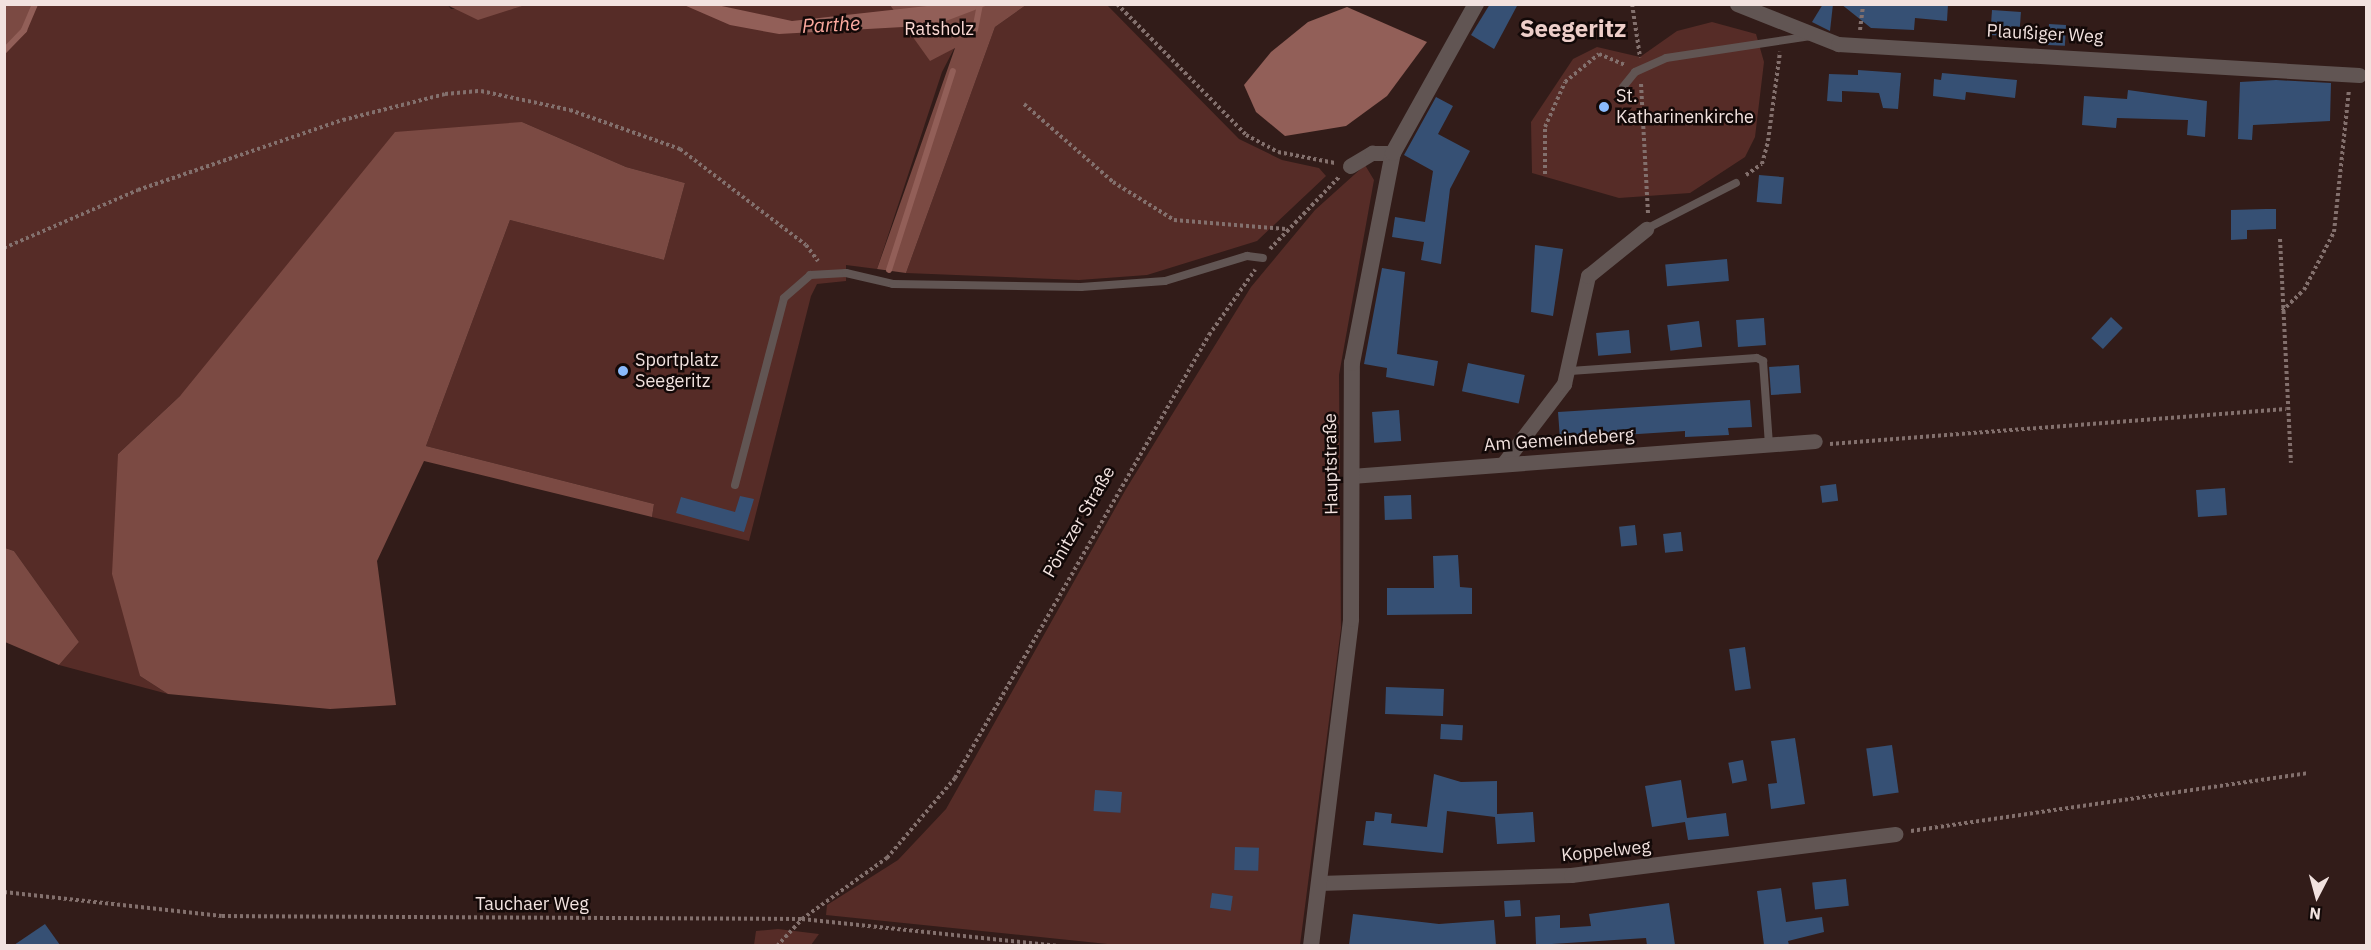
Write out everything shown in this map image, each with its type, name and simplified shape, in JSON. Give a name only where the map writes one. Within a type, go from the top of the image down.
[{"type":"street","name":"Hauptstraße","points":[[1311,945],[1351,619],[1352,363],[1393,153],[1476,4]]},
{"type":"street","name":"Plaußiger Weg","points":[[1737,4],[1813,36],[1859,45],[2355,75]]},
{"type":"street","points":[[1350,166],[1372,153],[1393,153]]},
{"type":"street","points":[[1503,464],[1525,442],[1570,371],[1588,276],[1646,229]]},
{"type":"street","name":"Am Gemeindeberg","points":[[1351,476],[1815,441]]},
{"type":"street","name":"Koppelweg","points":[[1319,883],[1571,875],[1895,834]]},
{"type":"lane","points":[[1623,87],[1635,72],[1666,58],[1813,36]]},
{"type":"lane","points":[[1646,229],[1736,183]]},
{"type":"lane","points":[[735,485],[784,298],[803,279],[826,271],[893,284],[1081,287],[1165,281],[1247,256],[1263,258]]},
{"type":"lane","points":[[1570,371],[1757,358],[1763,360],[1769,445]]},
{"type":"path","points":[[1117,4],[1246,135],[1278,152],[1350,166]]},
{"type":"path","points":[[1632,4],[1640,57]]},
{"type":"path","points":[[1859,45],[1863,4]]},
{"type":"path","points":[[1736,183],[1762,164],[1783,60],[1776,43]]},
{"type":"path","points":[[1545,174],[1545,127],[1565,82],[1599,54],[1635,72],[1642,86],[1651,196],[1646,229]]},
{"type":"path","points":[[2282,311],[2304,290],[2334,232],[2355,75]]},
{"type":"path","points":[[4,248],[138,190],[343,120],[445,94],[481,91],[570,110],[680,149],[806,245],[826,271]]},
{"type":"path","points":[[1024,104],[1113,182],[1174,220],[1287,229]]},
{"type":"path","name":"Pönitzer Straße","points":[[777,945],[802,919],[887,858],[955,778],[1209,335],[1263,258],[1287,229],[1350,166]]},
{"type":"path","points":[[2280,239],[2286,409],[2291,463]]},
{"type":"path","points":[[1815,441],[2124,425],[2286,409]]},
{"type":"path","points":[[1895,834],[2308,773]]},
{"type":"path","name":"Tauchaer Weg","points":[[4,892],[222,916],[802,919],[1059,945]]},
{"type":"shaded area","points":[[447,4],[451,9],[513,9],[525,4],[890,4],[930,60],[955,47],[942,72],[877,269],[846,265],[846,281],[817,284],[811,296],[749,541],[652,517],[654,504],[426,446],[510,220],[664,260],[685,183],[626,167],[522,122],[180,396],[118,454],[140,676],[168,694],[59,665],[79,642],[14,551],[5,548],[5,51],[24,30],[35,5]]},
{"type":"shaded area","points":[[1026,5],[1107,5],[1239,139],[1282,160],[1319,168],[1326,176],[1257,241],[1147,275],[1079,280],[906,273],[995,27]]},
{"type":"shaded area","points":[[1712,22],[1756,34],[1764,62],[1755,137],[1745,157],[1690,193],[1619,198],[1532,173],[1531,122],[1573,59],[1597,47],[1640,57],[1677,31]]},
{"type":"shaded area","points":[[1365,165],[1374,180],[1339,375],[1341,628],[1300,945],[1117,945],[826,915],[827,905],[898,860],[946,809],[1126,489],[1251,287],[1315,210]]},
{"type":"shaded area","points":[[778,929],[819,934],[811,945],[754,945],[756,931]]},
{"type":"green space","points":[[5,4],[35,5],[24,30],[5,51]]},
{"type":"green space","points":[[447,5],[525,5],[478,20]]},
{"type":"green space","name":"Ratsholz","points":[[890,5],[1026,5],[995,27],[906,273],[877,269],[955,48],[930,61]]},
{"type":"green space","points":[[522,122],[626,167],[685,183],[664,260],[510,220],[426,446],[654,504],[652,517],[424,461],[377,561],[396,705],[330,709],[168,694],[140,676],[112,574],[118,454],[180,396],[395,132]]},
{"type":"green space","points":[[5,548],[14,551],[79,642],[59,665],[5,642]]},
{"type":"water","name":"Parthe","points":[[684,5],[717,5],[792,21],[936,5],[988,5],[946,21],[903,27],[779,34],[730,25]]},
{"type":"water","points":[[1347,7],[1427,42],[1387,96],[1346,126],[1285,136],[1256,112],[1244,85],[1271,52],[1308,22]]},
{"type":"building","points":[[1490,4],[1518,4],[1494,49],[1471,35]]},
{"type":"building","points":[[1823,4],[1833,4],[1830,31],[1812,22]]},
{"type":"building","points":[[1841,4],[1948,4],[1947,21],[1915,18],[1914,30],[1871,28]]},
{"type":"building","points":[[1992,10],[2021,12],[2019,37],[1990,35]]},
{"type":"building","points":[[2049,24],[2066,25],[2065,46],[2048,45]]},
{"type":"building","points":[[1858,70],[1901,73],[1898,109],[1883,108],[1879,93],[1842,91],[1842,102],[1827,101],[1829,74],[1858,75]]},
{"type":"building","points":[[1942,73],[2017,80],[2015,98],[1966,92],[1965,100],[1933,96],[1934,79],[1941,80]]},
{"type":"building","points":[[2276,80],[2331,83],[2330,121],[2253,125],[2252,140],[2238,139],[2240,82]]},
{"type":"building","points":[[2128,90],[2207,101],[2205,137],[2187,135],[2188,120],[2117,118],[2116,128],[2082,125],[2084,96],[2127,99]]},
{"type":"building","points":[[1436,97],[1453,106],[1438,134],[1470,151],[1450,189],[1441,264],[1421,260],[1424,242],[1392,237],[1395,217],[1425,222],[1433,171],[1404,155]]},
{"type":"building","points":[[1759,175],[1784,177],[1782,204],[1757,202]]},
{"type":"building","points":[[2276,209],[2276,229],[2247,230],[2247,239],[2231,240],[2231,210]]},
{"type":"building","points":[[1535,245],[1563,249],[1553,316],[1531,312]]},
{"type":"building","points":[[1727,259],[1729,281],[1667,286],[1665,264]]},
{"type":"building","points":[[1382,268],[1405,272],[1397,354],[1438,361],[1434,386],[1386,377],[1387,368],[1364,364]]},
{"type":"building","points":[[2111,317],[2123,328],[2103,349],[2091,338]]},
{"type":"building","points":[[1764,318],[1766,345],[1738,347],[1736,320]]},
{"type":"building","points":[[1699,321],[1702,347],[1670,351],[1667,325]]},
{"type":"building","points":[[1629,330],[1631,353],[1598,356],[1596,333]]},
{"type":"building","points":[[1468,363],[1525,375],[1519,403],[1462,391]]},
{"type":"building","points":[[1799,365],[1801,393],[1771,395],[1769,367]]},
{"type":"building","points":[[1750,400],[1752,427],[1728,428],[1729,435],[1685,437],[1685,431],[1560,439],[1558,412]]},
{"type":"building","points":[[1399,410],[1401,441],[1374,443],[1372,412]]},
{"type":"building","points":[[1836,484],[1838,501],[1822,503],[1820,486]]},
{"type":"building","points":[[2225,488],[2227,515],[2198,517],[2196,490]]},
{"type":"building","points":[[1411,495],[1412,519],[1385,520],[1384,496]]},
{"type":"building","points":[[740,496],[754,499],[744,532],[676,513],[681,497],[735,512]]},
{"type":"building","points":[[1635,525],[1637,545],[1621,547],[1619,527]]},
{"type":"building","points":[[1681,532],[1683,551],[1665,553],[1663,534]]},
{"type":"building","points":[[1458,555],[1460,587],[1472,588],[1472,614],[1387,615],[1387,588],[1434,588],[1433,556]]},
{"type":"building","points":[[1745,647],[1751,689],[1735,691],[1729,649]]},
{"type":"building","points":[[1386,687],[1444,689],[1443,716],[1385,714]]},
{"type":"building","points":[[1441,724],[1463,725],[1462,740],[1440,739]]},
{"type":"building","points":[[1795,738],[1805,804],[1771,809],[1768,784],[1777,783],[1771,741]]},
{"type":"building","points":[[1892,745],[1899,793],[1873,796],[1866,749]]},
{"type":"building","points":[[1743,760],[1747,781],[1732,783],[1728,763]]},
{"type":"building","points":[[1434,774],[1461,782],[1497,781],[1497,814],[1533,812],[1535,842],[1497,844],[1495,817],[1447,811],[1443,853],[1363,845],[1366,821],[1374,821],[1375,812],[1392,814],[1391,823],[1427,827]]},
{"type":"building","points":[[1681,780],[1687,818],[1726,813],[1729,836],[1688,840],[1685,822],[1652,827],[1645,786]]},
{"type":"building","points":[[1095,790],[1122,792],[1120,813],[1094,811]]},
{"type":"building","points":[[1235,847],[1259,848],[1258,871],[1234,870]]},
{"type":"building","points":[[1846,879],[1849,906],[1815,909],[1812,883]]},
{"type":"building","points":[[1781,888],[1786,922],[1822,917],[1824,932],[1788,941],[1789,945],[1764,945],[1757,891]]},
{"type":"building","points":[[1212,893],[1233,896],[1231,911],[1210,908]]},
{"type":"building","points":[[1520,900],[1521,916],[1505,917],[1504,901]]},
{"type":"building","points":[[1669,903],[1675,945],[1647,945],[1646,938],[1536,945],[1535,917],[1560,915],[1560,928],[1591,926],[1589,914]]},
{"type":"building","points":[[1353,914],[1439,924],[1494,920],[1496,945],[1349,945]]},
{"type":"building","points":[[45,924],[60,945],[14,945]]},
{"type":"waterway","points":[[4,51],[24,30],[35,4]]},
{"type":"waterway","points":[[975,30],[980,4]]},
{"type":"waterway","points":[[889,270],[953,71]]},
{"type":"place","name":"St. Katharinenkirche","points":[[1604,107]]},
{"type":"place","name":"Sportplatz Seegeritz","points":[[623,371]]},
{"type":"district","name":"Seegeritz","points":[[1573,29]]}]
